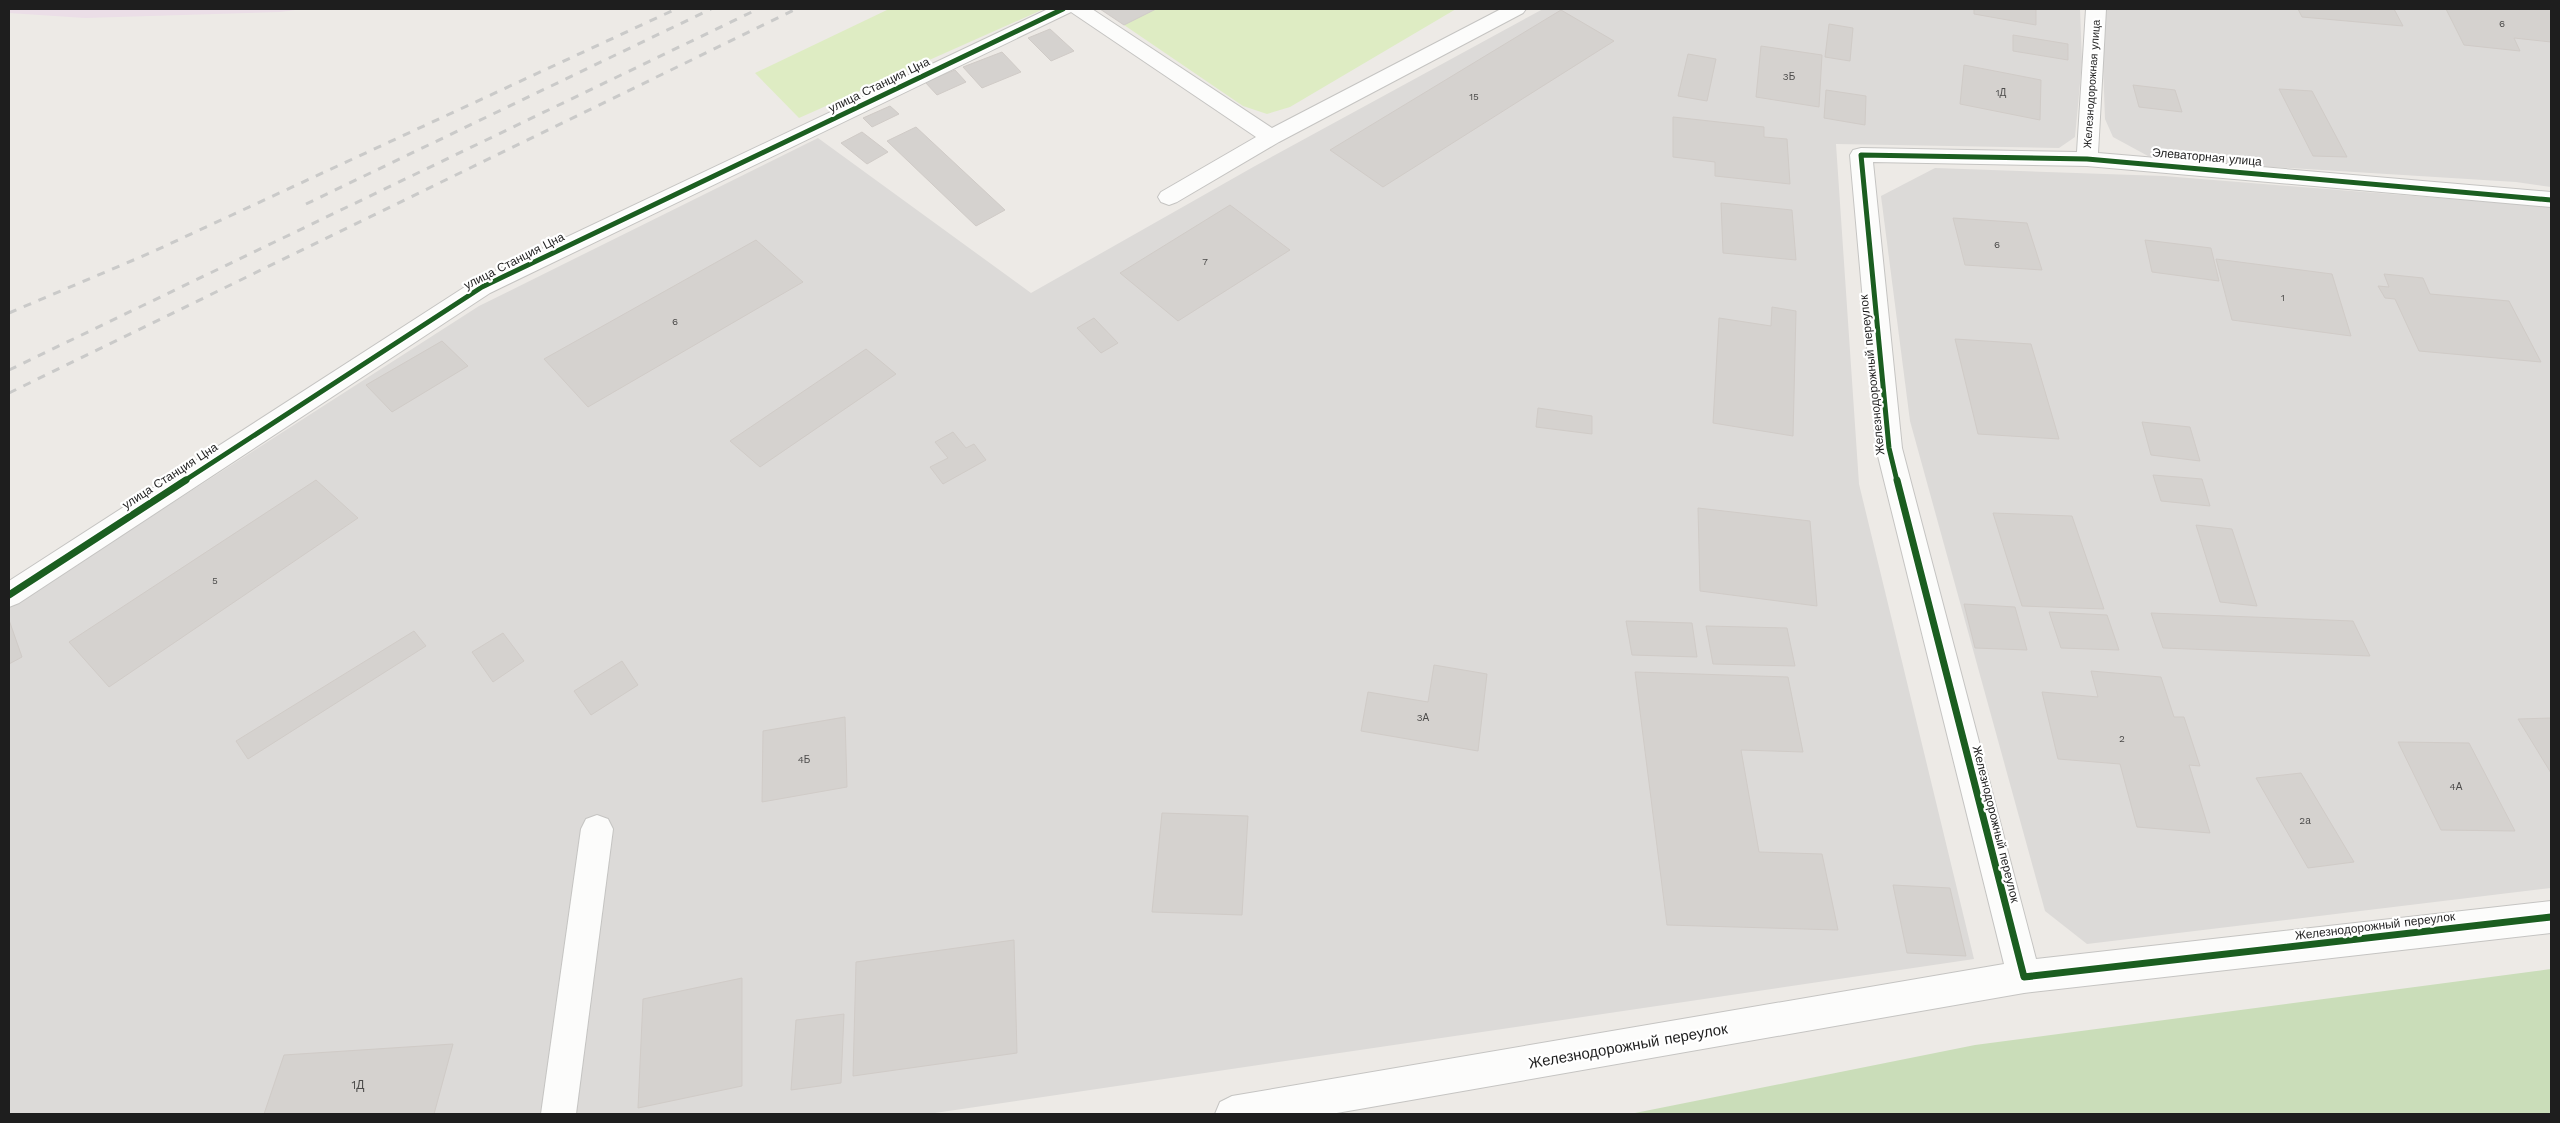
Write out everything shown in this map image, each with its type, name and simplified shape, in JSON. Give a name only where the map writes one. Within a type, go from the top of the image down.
[{"type":"street","name":"улица Станция Цна","points":[[9,595],[482,287],[1063,9]]},
{"type":"street","points":[[1079,9],[1271,137]]},
{"type":"street","points":[[1169,197],[1271,137],[1516,9]]},
{"type":"street","name":"Железнодорожная улица","points":[[2087,160],[2096,9]]},
{"type":"street","name":"Элеваторная улица","points":[[1861,155],[2087,160],[2172,165],[2551,200]]},
{"type":"street","name":"Железнодорожный переулок","points":[[1861,155],[1889,448],[2024,977]]},
{"type":"street","points":[[558,1114],[597,829]]},
{"type":"street","name":"Железнодорожный переулок","points":[[1232,1114],[2024,977],[2551,917]]},
{"type":"shaded area","points":[[9,9],[303,9],[280,12],[85,18],[9,13]]},
{"type":"shaded area","points":[[1543,9],[2080,9],[2082,62],[2075,137],[2059,148],[1836,144],[1859,484],[1974,959],[928,1114],[9,1114],[9,608],[479,306],[818,138],[1031,293],[1255,166]]},
{"type":"shaded area","points":[[2101,9],[2551,9],[2551,187],[2516,182],[2223,164],[2148,156],[2113,137],[2105,119]]},
{"type":"shaded area","points":[[1935,168],[2164,176],[2551,207],[2551,888],[2087,944],[2045,911],[1910,421],[1881,196]]},
{"type":"green space","points":[[889,9],[1044,9],[799,118],[755,73]]},
{"type":"green space","points":[[1156,9],[1456,9],[1290,107],[1267,114],[1243,106],[1124,25]]},
{"type":"green space","points":[[2551,969],[2551,1114],[1630,1114],[1975,1045]]},
{"type":"building","points":[[1100,9],[1156,9],[1124,25]]},
{"type":"building","points":[[1974,9],[2036,9],[2036,25],[1974,14]]},
{"type":"building","points":[[2298,9],[2394,9],[2403,26],[2302,17]]},
{"type":"building","points":[[2446,9],[2551,9],[2551,42],[2514,38],[2520,51],[2464,45]]},
{"type":"building","points":[[1561,10],[1614,41],[1383,187],[1330,150]]},
{"type":"building","points":[[1829,24],[1853,28],[1850,61],[1825,57]]},
{"type":"building","points":[[1050,29],[1074,51],[1051,61],[1028,38]]},
{"type":"building","points":[[2013,35],[2068,44],[2068,60],[2013,51]]},
{"type":"building","points":[[1761,46],[1822,55],[1819,107],[1756,97]]},
{"type":"building","points":[[1002,52],[1021,72],[982,88],[963,67]]},
{"type":"building","points":[[1688,54],[1716,59],[1707,101],[1678,96]]},
{"type":"building","points":[[1964,65],[2041,80],[2040,120],[1960,104]]},
{"type":"building","points":[[955,70],[966,82],[937,95],[925,82]]},
{"type":"building","points":[[2133,85],[2175,90],[2182,112],[2139,107]]},
{"type":"building","points":[[2279,89],[2312,91],[2347,157],[2313,156]]},
{"type":"building","points":[[1826,90],[1866,96],[1865,125],[1824,118]]},
{"type":"building","points":[[890,106],[899,114],[872,127],[863,118]]},
{"type":"building","points":[[1673,117],[1764,127],[1764,137],[1787,139],[1790,184],[1715,176],[1715,162],[1673,157]]},
{"type":"building","points":[[916,127],[1005,210],[976,226],[887,141]]},
{"type":"building","points":[[862,132],[888,152],[867,164],[841,143]]},
{"type":"building","points":[[1721,203],[1792,210],[1796,260],[1723,253]]},
{"type":"building","points":[[1230,205],[1290,250],[1178,321],[1120,273]]},
{"type":"building","points":[[1953,218],[2027,223],[2042,270],[1965,265]]},
{"type":"building","points":[[756,240],[803,282],[588,407],[544,359]]},
{"type":"building","points":[[2145,240],[2211,248],[2219,281],[2152,272]]},
{"type":"building","points":[[2216,259],[2332,274],[2351,336],[2232,320]]},
{"type":"building","points":[[2384,274],[2423,278],[2430,294],[2509,301],[2541,362],[2419,351],[2395,299],[2385,298],[2378,286],[2389,287]]},
{"type":"building","points":[[1772,307],[1796,311],[1793,436],[1713,423],[1719,318],[1771,326]]},
{"type":"building","points":[[1094,318],[1118,343],[1101,353],[1077,328]]},
{"type":"building","points":[[1955,339],[2031,344],[2059,439],[1978,434]]},
{"type":"building","points":[[442,341],[468,366],[392,412],[366,385]]},
{"type":"building","points":[[866,349],[896,374],[760,467],[730,441]]},
{"type":"building","points":[[1538,408],[1592,416],[1592,434],[1536,427]]},
{"type":"building","points":[[2142,422],[2190,427],[2200,461],[2151,455]]},
{"type":"building","points":[[953,432],[966,448],[974,444],[986,460],[943,484],[930,467],[948,458],[935,442]]},
{"type":"building","points":[[2153,475],[2202,479],[2210,506],[2161,501]]},
{"type":"building","points":[[316,480],[358,518],[109,687],[69,642]]},
{"type":"building","points":[[1698,508],[1810,521],[1817,606],[1700,591]]},
{"type":"building","points":[[1993,513],[2072,516],[2104,609],[2022,606]]},
{"type":"building","points":[[2196,525],[2232,529],[2257,606],[2220,602]]},
{"type":"building","points":[[1964,604],[2015,607],[2027,650],[1975,648]]},
{"type":"building","points":[[2049,612],[2107,615],[2119,650],[2061,648]]},
{"type":"building","points":[[2151,613],[2353,621],[2370,656],[2163,648]]},
{"type":"building","points":[[9,620],[22,657],[9,664]]},
{"type":"building","points":[[1626,621],[1692,623],[1697,657],[1632,655]]},
{"type":"building","points":[[1706,626],[1787,628],[1795,666],[1713,664]]},
{"type":"building","points":[[414,631],[426,646],[248,759],[236,741]]},
{"type":"building","points":[[503,633],[524,661],[493,682],[472,652]]},
{"type":"building","points":[[622,661],[638,685],[591,715],[574,691]]},
{"type":"building","points":[[1434,665],[1487,674],[1478,751],[1361,731],[1368,692],[1428,702]]},
{"type":"building","points":[[2091,671],[2161,677],[2174,717],[2184,717],[2200,766],[2189,765],[2210,833],[2137,827],[2120,764],[2058,759],[2042,692],[2098,697]]},
{"type":"building","points":[[1635,672],[1788,677],[1803,752],[1741,750],[1759,852],[1822,854],[1838,930],[1667,925]]},
{"type":"building","points":[[845,717],[847,787],[762,802],[763,731]]},
{"type":"building","points":[[2551,718],[2551,773],[2518,719]]},
{"type":"building","points":[[2398,742],[2469,743],[2515,831],[2441,830]]},
{"type":"building","points":[[2301,773],[2354,862],[2308,868],[2256,778]]},
{"type":"building","points":[[1162,813],[1248,816],[1242,915],[1152,912]]},
{"type":"building","points":[[1893,885],[1950,888],[1966,956],[1907,953]]},
{"type":"building","points":[[1014,940],[1017,1053],[853,1076],[856,962]]},
{"type":"building","points":[[742,978],[742,1086],[638,1108],[643,999]]},
{"type":"building","points":[[844,1014],[841,1083],[791,1090],[796,1020]]},
{"type":"building","points":[[453,1044],[434,1114],[264,1114],[284,1055]]},
{"type":"railway","points":[[9,313],[150,253],[676,9]]},
{"type":"railway","points":[[306,204],[711,9]]},
{"type":"railway","points":[[9,370],[758,9]]},
{"type":"railway","points":[[9,393],[796,9]]},
{"type":"cycle path","points":[[9,595],[482,287],[1063,9]]},
{"type":"cycle path","points":[[2551,200],[2087,159],[1861,155],[1889,448],[2024,977],[2551,917]]}]
